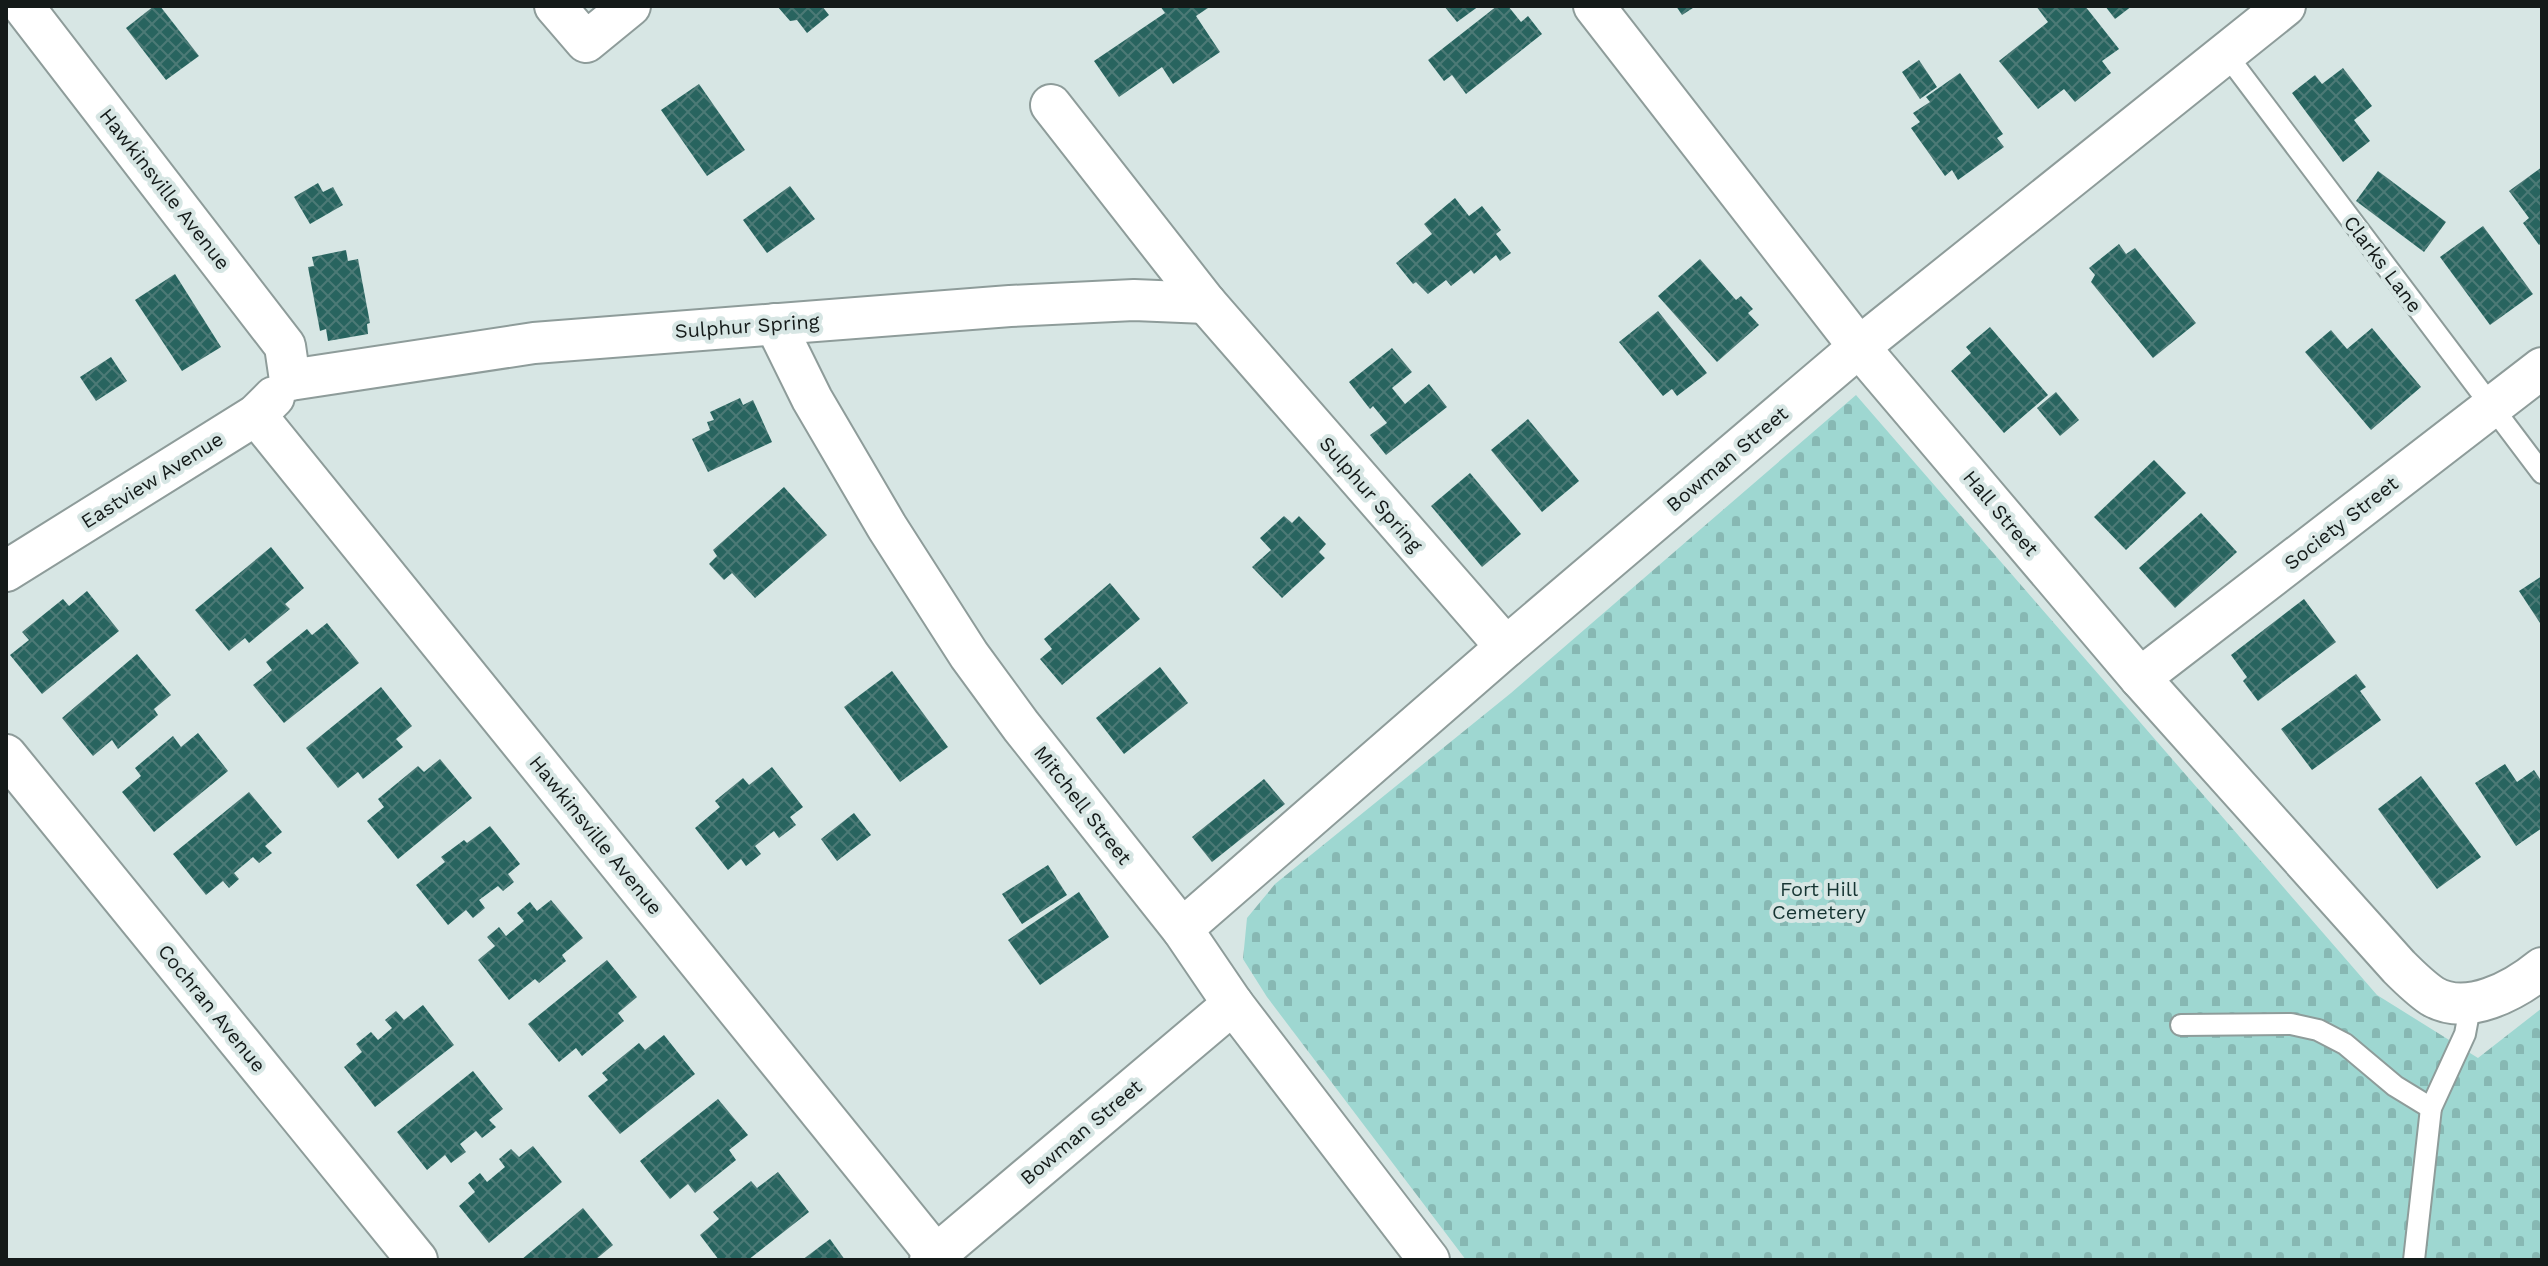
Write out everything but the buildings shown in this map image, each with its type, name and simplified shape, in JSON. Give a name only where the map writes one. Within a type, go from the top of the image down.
[{"type":"street","name":"Hawkinsville Avenue","points":[[23,6],[285,346],[290,380]]},
{"type":"street","points":[[555,6],[586,42],[630,6]]},
{"type":"street","name":"Hall Street","points":[[1594,6],[1859,347],[2140,678],[2399,967],[2453,999]]},
{"type":"street","name":"Bowman Street","points":[[1182,929],[1506,647],[1859,347],[2285,6]]},
{"type":"street","name":"Sulphur Spring","points":[[1051,105],[1206,303],[1506,647]]},
{"type":"street","name":"Sulphur Spring","points":[[290,380],[534,343],[1010,306],[1134,300],[1206,303]]},
{"type":"street","name":"Mitchell Street","points":[[775,324],[812,399],[887,527],[969,655],[1021,726],[1182,929],[1233,1004],[1429,1260]]},
{"type":"street","name":"Society Street","points":[[2140,678],[2542,368]]},
{"type":"street","name":"Eastview Avenue","points":[[6,571],[256,415],[290,380]]},
{"type":"street","name":"Hawkinsville Avenue","points":[[256,415],[933,1257]]},
{"type":"street","name":"Cochran Avenue","points":[[6,755],[417,1260]]},
{"type":"street","points":[[2453,999],[2500,995],[2525,982],[2542,968]]},
{"type":"street","name":"Bowman Street","points":[[933,1257],[1233,1004]]},
{"type":"lane","name":"Clarks Lane","points":[[2226,54],[2542,473]]},
{"type":"lane","points":[[2414,1260],[2431,1108],[2465,1034],[2453,999]]},
{"type":"lane","points":[[2181,1025],[2291,1024],[2318,1030],[2345,1044],[2395,1086],[2431,1108]]},
{"type":"green space","name":"Fort Hill Cemetery","points":[[1856,395],[2377,995],[2478,1058],[2542,1008],[2542,1260],[1466,1260],[1267,997],[1243,959],[1247,918],[1275,884],[1511,693]]}]
